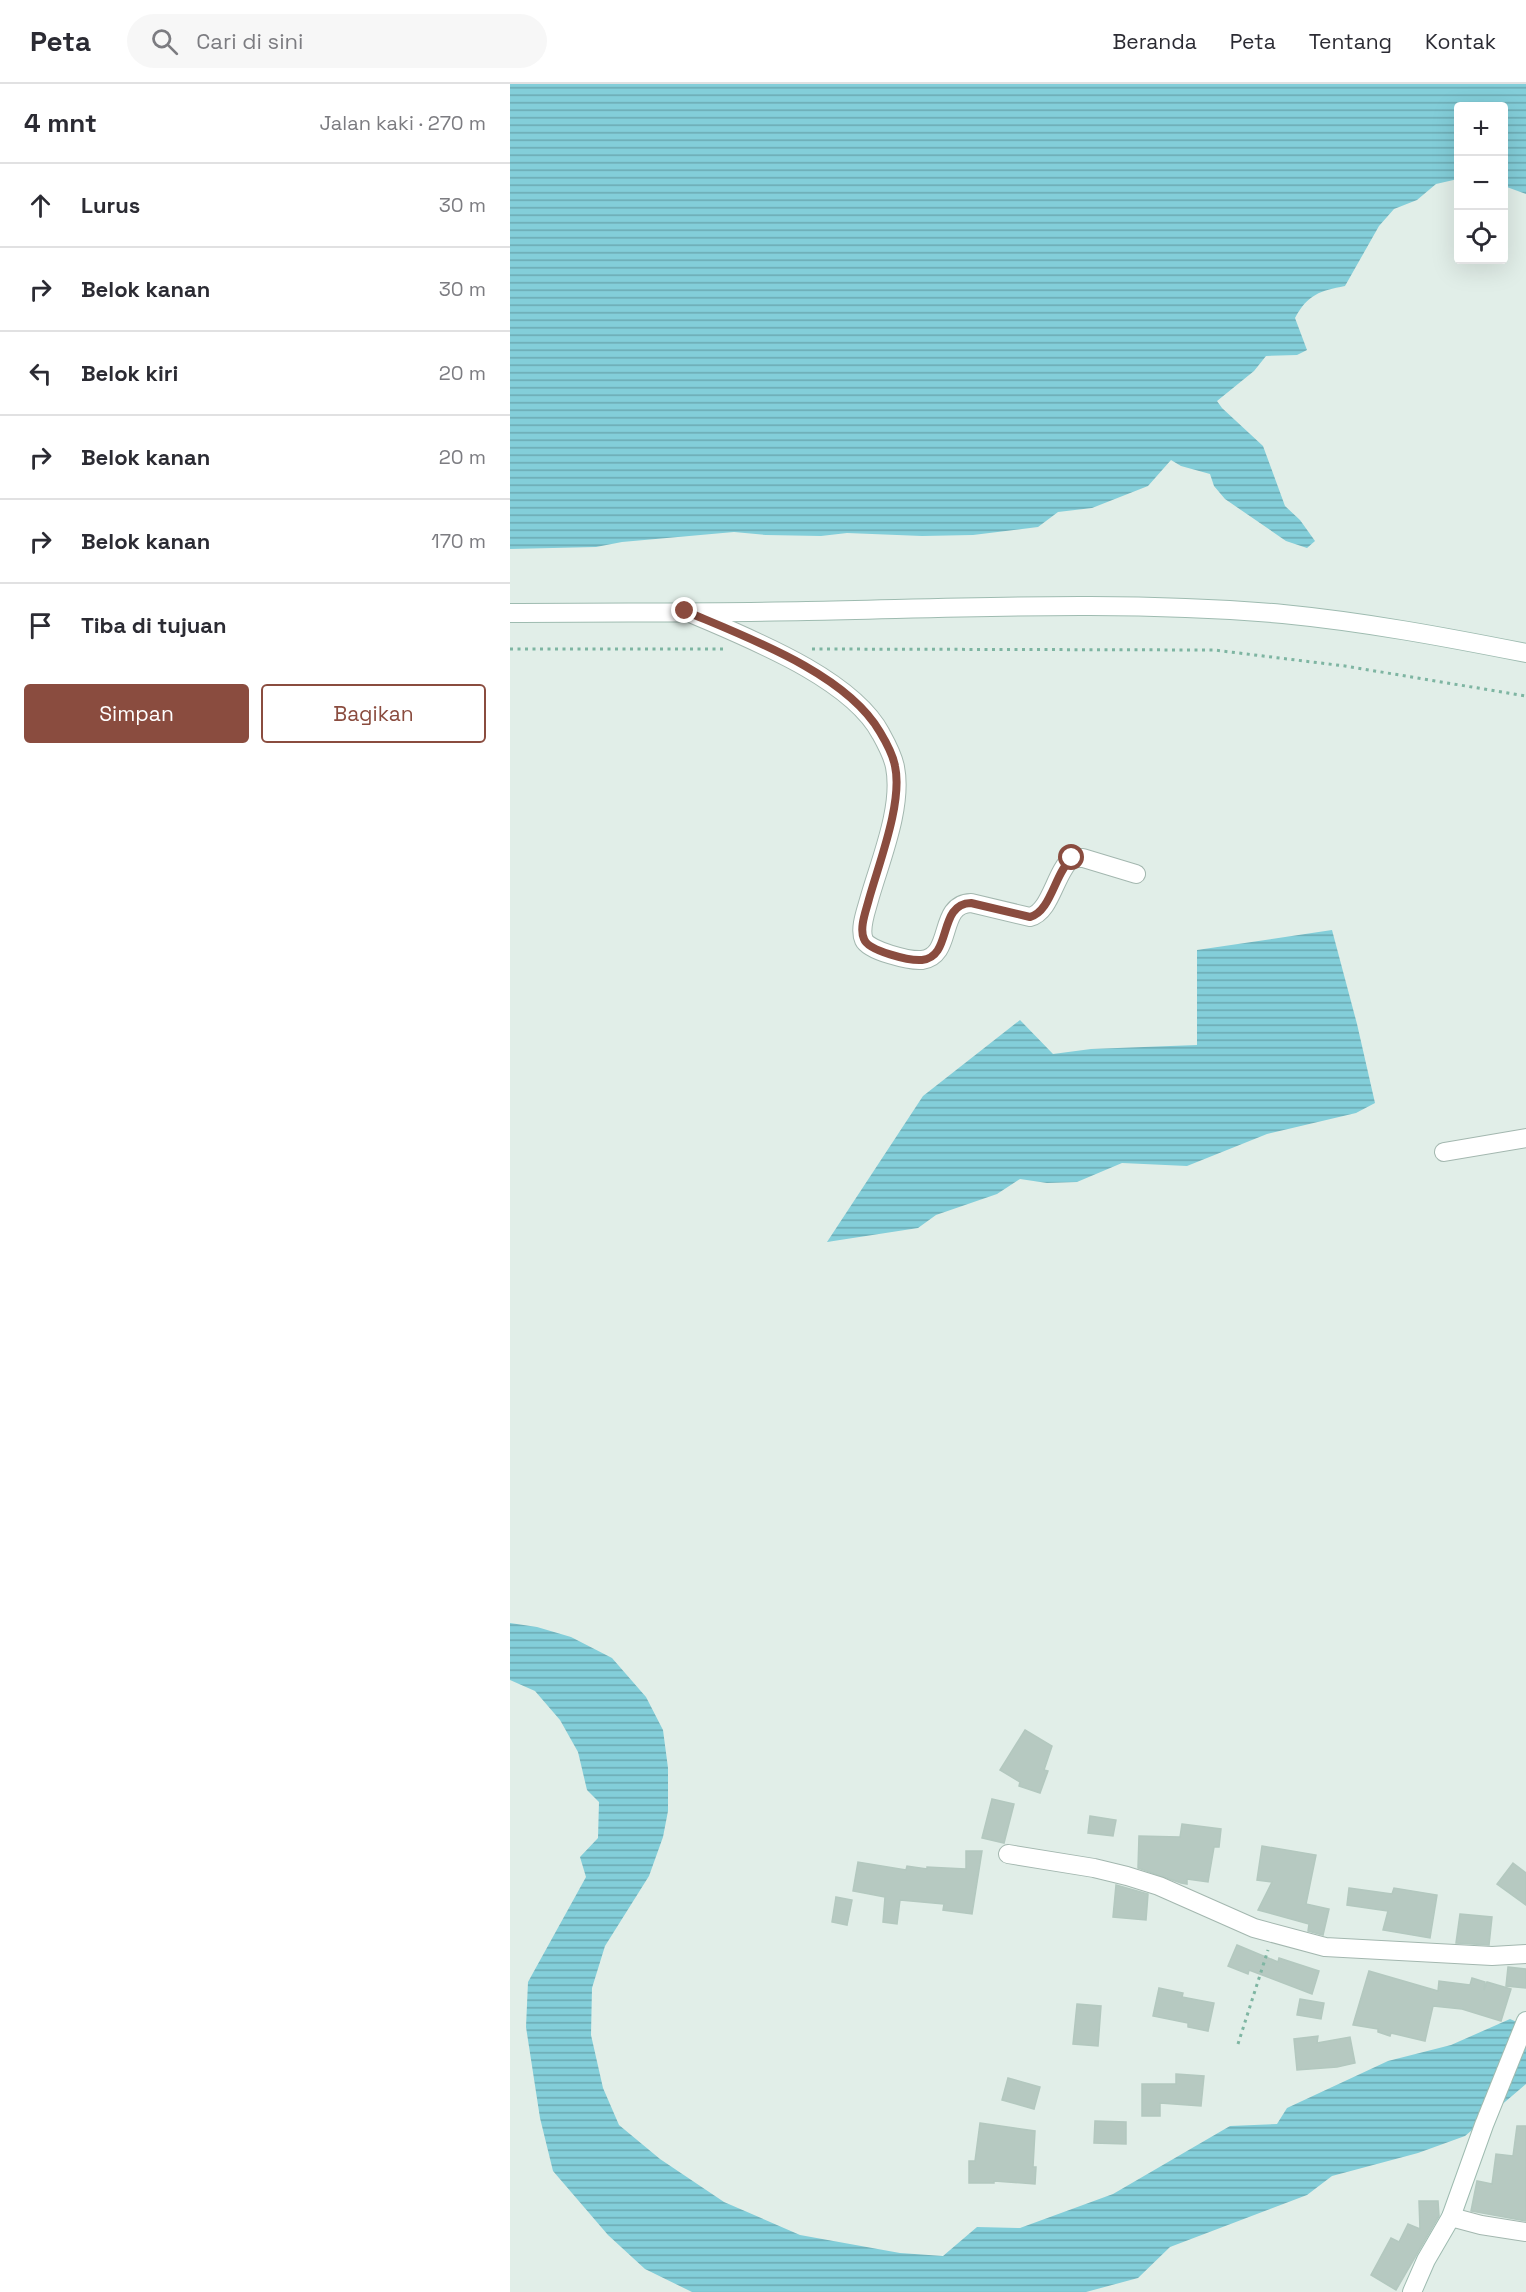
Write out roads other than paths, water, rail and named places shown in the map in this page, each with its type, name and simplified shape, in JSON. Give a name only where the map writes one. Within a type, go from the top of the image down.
[{"type":"street","points":[[510,613],[805,611],[1026,605],[1213,610],[1342,620],[1416,631],[1526,653]]},
{"type":"street","points":[[685,611],[774,649],[828,682],[859,705],[880,732],[895,765],[897,784],[891,825],[864,915],[863,937],[870,947],[878,951],[921,960],[930,957],[938,950],[952,914],[962,904],[971,903],[1030,917],[1037,916],[1066,864],[1072,858],[1083,858],[1136,874]]},
{"type":"street","points":[[1444,1152],[1526,1138]]},
{"type":"street","points":[[1008,1854],[1094,1868],[1149,1882],[1254,1928],[1325,1947],[1492,1956],[1526,1954]]},
{"type":"street","points":[[1412,2292],[1426,2260],[1451,2217],[1484,2124],[1526,2021]]},
{"type":"street","points":[[1451,2217],[1481,2225],[1526,2232]]},
{"type":"water","points":[[510,84],[1526,84],[1526,194],[1508,187],[1508,102],[1454,102],[1454,180],[1436,184],[1417,200],[1394,209],[1379,226],[1345,286],[1322,292],[1305,304],[1295,318],[1307,350],[1297,355],[1266,356],[1254,371],[1217,401],[1263,446],[1285,506],[1300,520],[1315,541],[1307,548],[1286,541],[1225,499],[1214,486],[1210,474],[1181,466],[1171,460],[1148,486],[1092,508],[1058,512],[1038,527],[973,535],[922,536],[847,533],[821,536],[766,535],[734,532],[622,542],[596,547],[510,549]]},
{"type":"water","points":[[1332,930],[1375,1103],[1356,1113],[1267,1134],[1187,1166],[1122,1163],[1077,1182],[1047,1183],[1020,1179],[997,1194],[936,1215],[918,1228],[827,1242],[923,1096],[1020,1020],[1053,1054],[1091,1049],[1197,1045],[1197,950]]},
{"type":"water","points":[[510,1623],[537,1627],[571,1637],[612,1658],[646,1697],[663,1730],[668,1768],[668,1811],[663,1837],[649,1876],[605,1946],[592,1988],[591,2035],[603,2088],[619,2125],[660,2159],[724,2202],[800,2235],[900,2253],[943,2256],[977,2227],[1020,2228],[1113,2194],[1230,2126],[1277,2124],[1287,2108],[1388,2061],[1451,2045],[1510,2019],[1526,2026],[1526,2084],[1465,2136],[1418,2153],[1332,2176],[1307,2195],[1170,2247],[1138,2278],[1086,2292],[692,2292],[645,2269],[608,2235],[553,2171],[540,2118],[526,2027],[528,1982],[586,1877],[580,1857],[598,1838],[599,1802],[587,1790],[578,1752],[560,1720],[535,1691],[510,1680]]}]
